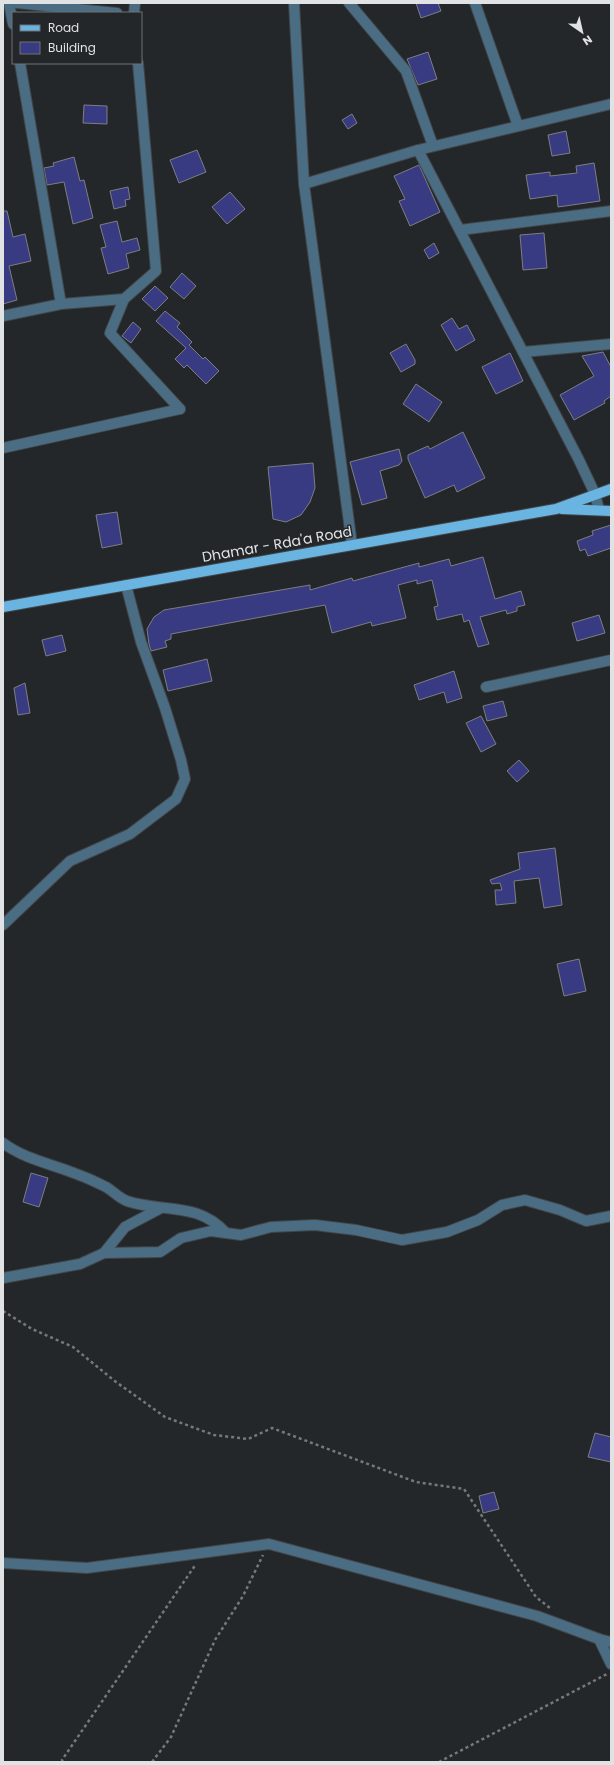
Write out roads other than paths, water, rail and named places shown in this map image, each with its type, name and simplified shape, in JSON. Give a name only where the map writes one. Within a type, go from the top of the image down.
[{"type":"main road","points":[[556,508],[611,489]]},
{"type":"main road","name":"Dhamar - Rda'a Road","points":[[3,607],[556,508]]},
{"type":"main road","points":[[556,508],[611,510]]},
{"type":"street","points":[[10,3],[12,17]]},
{"type":"street","points":[[17,3],[107,12]]},
{"type":"street","points":[[294,3],[304,184],[352,545]]},
{"type":"street","points":[[349,3],[406,71],[433,146]]},
{"type":"street","points":[[475,3],[518,126]]},
{"type":"street","points":[[20,64],[61,304]]},
{"type":"street","points":[[3,448],[180,409],[110,333],[124,299],[156,271],[138,64]]},
{"type":"street","points":[[304,184],[433,146],[611,104]]},
{"type":"street","points":[[418,150],[580,460],[595,494],[599,510]]},
{"type":"street","points":[[460,230],[611,211]]},
{"type":"street","points":[[3,316],[61,304],[124,299]]},
{"type":"street","points":[[523,352],[611,344]]},
{"type":"street","points":[[3,925],[70,861],[130,834],[176,799],[185,779],[165,708],[141,642],[126,585]]},
{"type":"street","points":[[486,687],[611,660]]},
{"type":"street","points":[[3,1143],[13,1150],[39,1162],[78,1174],[107,1188],[125,1200],[148,1206],[197,1212],[218,1224],[226,1233]]},
{"type":"street","points":[[3,1278],[80,1264],[104,1253],[160,1252],[181,1238],[211,1231],[241,1234],[271,1227],[315,1225],[356,1230],[402,1240],[447,1232],[478,1220],[502,1205],[525,1200],[560,1210],[586,1221],[611,1216]]},
{"type":"street","points":[[104,1253],[125,1227],[163,1207]]},
{"type":"street","points":[[3,1562],[87,1568],[269,1544],[537,1616],[611,1642]]},
{"type":"street","points":[[599,1639],[611,1664]]}]
